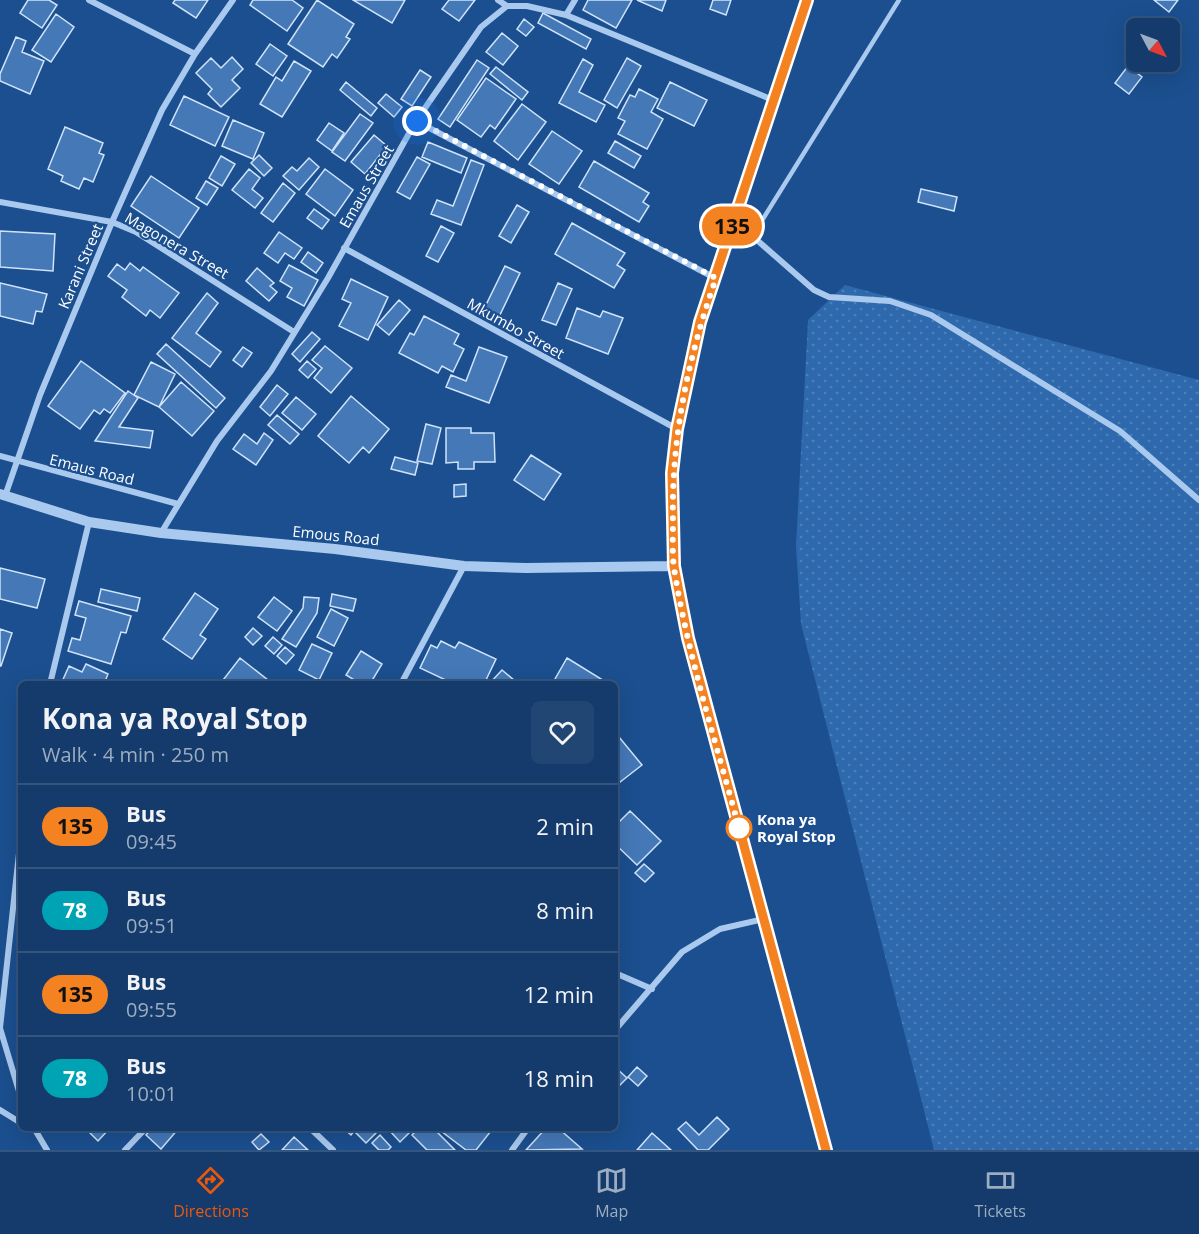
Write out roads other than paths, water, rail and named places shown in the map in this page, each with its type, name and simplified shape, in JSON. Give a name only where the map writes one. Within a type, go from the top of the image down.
[{"type":"street","points":[[89,0],[195,54]]},
{"type":"street","name":"Karani Street","points":[[2,495],[40,395],[112,222],[162,111],[195,54],[233,0]]},
{"type":"street","points":[[498,0],[507,6],[527,6],[566,15],[773,100]]},
{"type":"street","points":[[566,15],[575,0]]},
{"type":"street","points":[[807,0],[700,322],[677,429],[672,473],[674,566],[688,638],[826,1150]]},
{"type":"street","name":"Emaus Street","points":[[161,533],[218,441],[271,370],[417,121],[481,27],[507,6]]},
{"type":"street","points":[[417,121],[716,278]]},
{"type":"street","name":"Magonera Street","points":[[0,202],[112,222],[157,244],[294,332]]},
{"type":"street","points":[[734,220],[814,290],[829,297],[890,301],[931,315],[979,343],[1120,431],[1199,500]]},
{"type":"street","name":"Mkumbo Street","points":[[344,248],[677,429]]},
{"type":"street","name":"Emaus Road","points":[[0,456],[178,504]]},
{"type":"street","name":"Emous Road","points":[[2,495],[89,522],[161,533],[335,549],[464,566],[537,568],[674,566]]},
{"type":"street","points":[[51,681],[89,522]]},
{"type":"street","points":[[403,681],[464,566]]},
{"type":"street","points":[[18,875],[0,1028],[18,1088]]},
{"type":"street","points":[[618,1027],[682,952],[720,929],[764,919]]},
{"type":"street","points":[[618,974],[652,989]]},
{"type":"street","points":[[0,1110],[18,1121]]},
{"type":"street","points":[[34,1131],[47,1150]]},
{"type":"street","points":[[125,1150],[143,1131]]},
{"type":"street","points":[[313,1131],[333,1150]]},
{"type":"street","points":[[512,1150],[526,1131]]},
{"type":"lane","points":[[753,235],[899,0]]},
{"type":"place","name":"Kona ya Royal Stop","points":[[739,828]]}]
